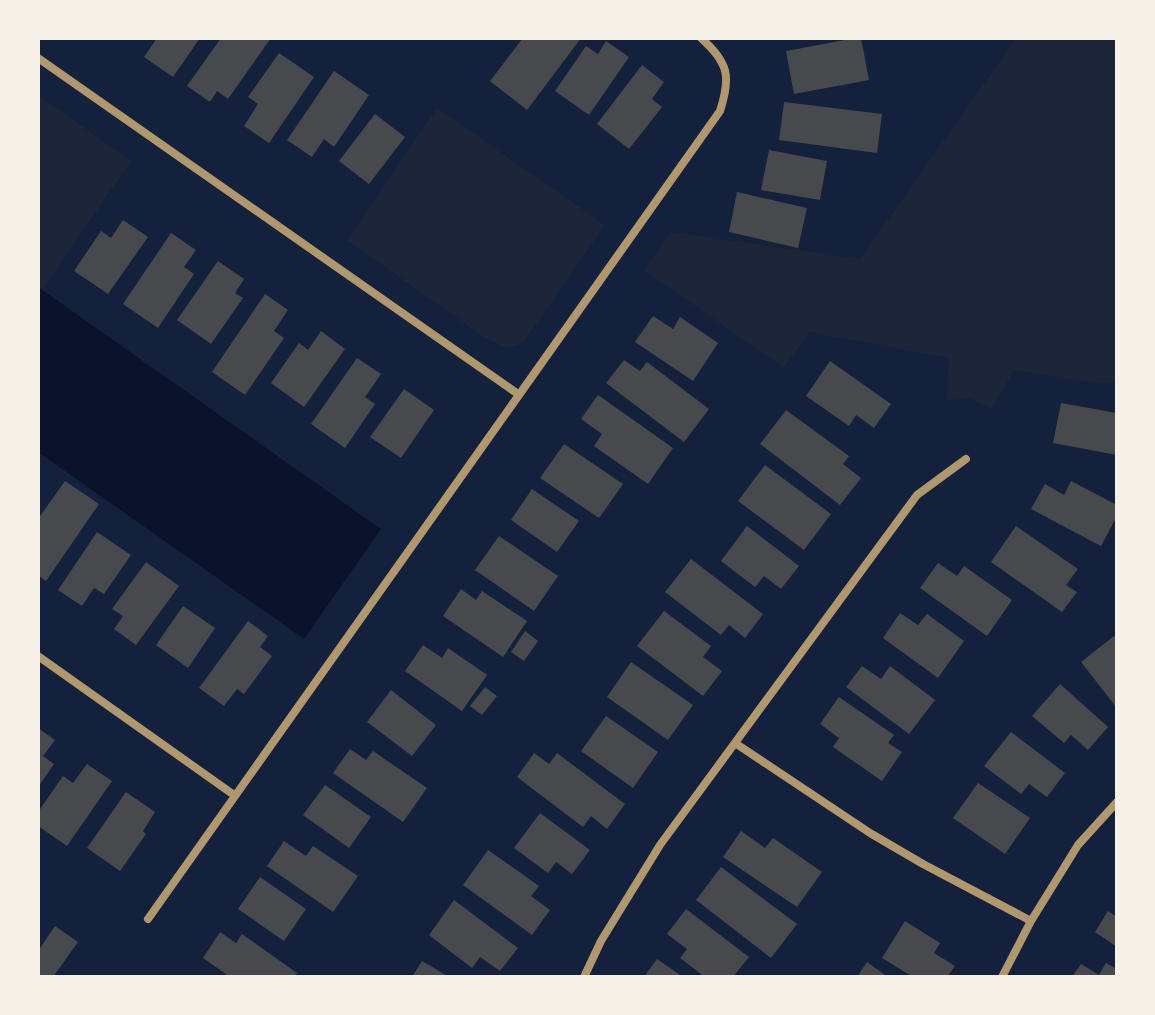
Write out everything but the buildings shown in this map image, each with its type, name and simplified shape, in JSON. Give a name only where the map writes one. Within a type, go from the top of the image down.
[{"type":"street","points":[[148,919],[720,111],[727,90],[726,68],[701,38]]},
{"type":"street","points":[[38,58],[518,394]]},
{"type":"street","points":[[584,977],[601,941],[660,845],[917,495],[966,459]]},
{"type":"street","points":[[38,656],[234,795]]},
{"type":"street","points":[[735,743],[870,833],[1031,921]]},
{"type":"street","points":[[1002,977],[1031,921],[1078,845],[1117,802]]},
{"type":"shaded area","points":[[1016,38],[1117,38],[1117,383],[1077,381],[1014,370],[992,409],[971,399],[947,400],[949,358],[809,332],[784,368],[644,270],[671,232],[860,259]]},
{"type":"shaded area","points":[[38,95],[131,161],[42,290],[38,287]]},
{"type":"shaded area","points":[[437,108],[605,225],[523,343],[506,348],[484,337],[347,240]]},
{"type":"shaded area","points":[[38,287],[381,529],[304,639],[38,452]]}]
